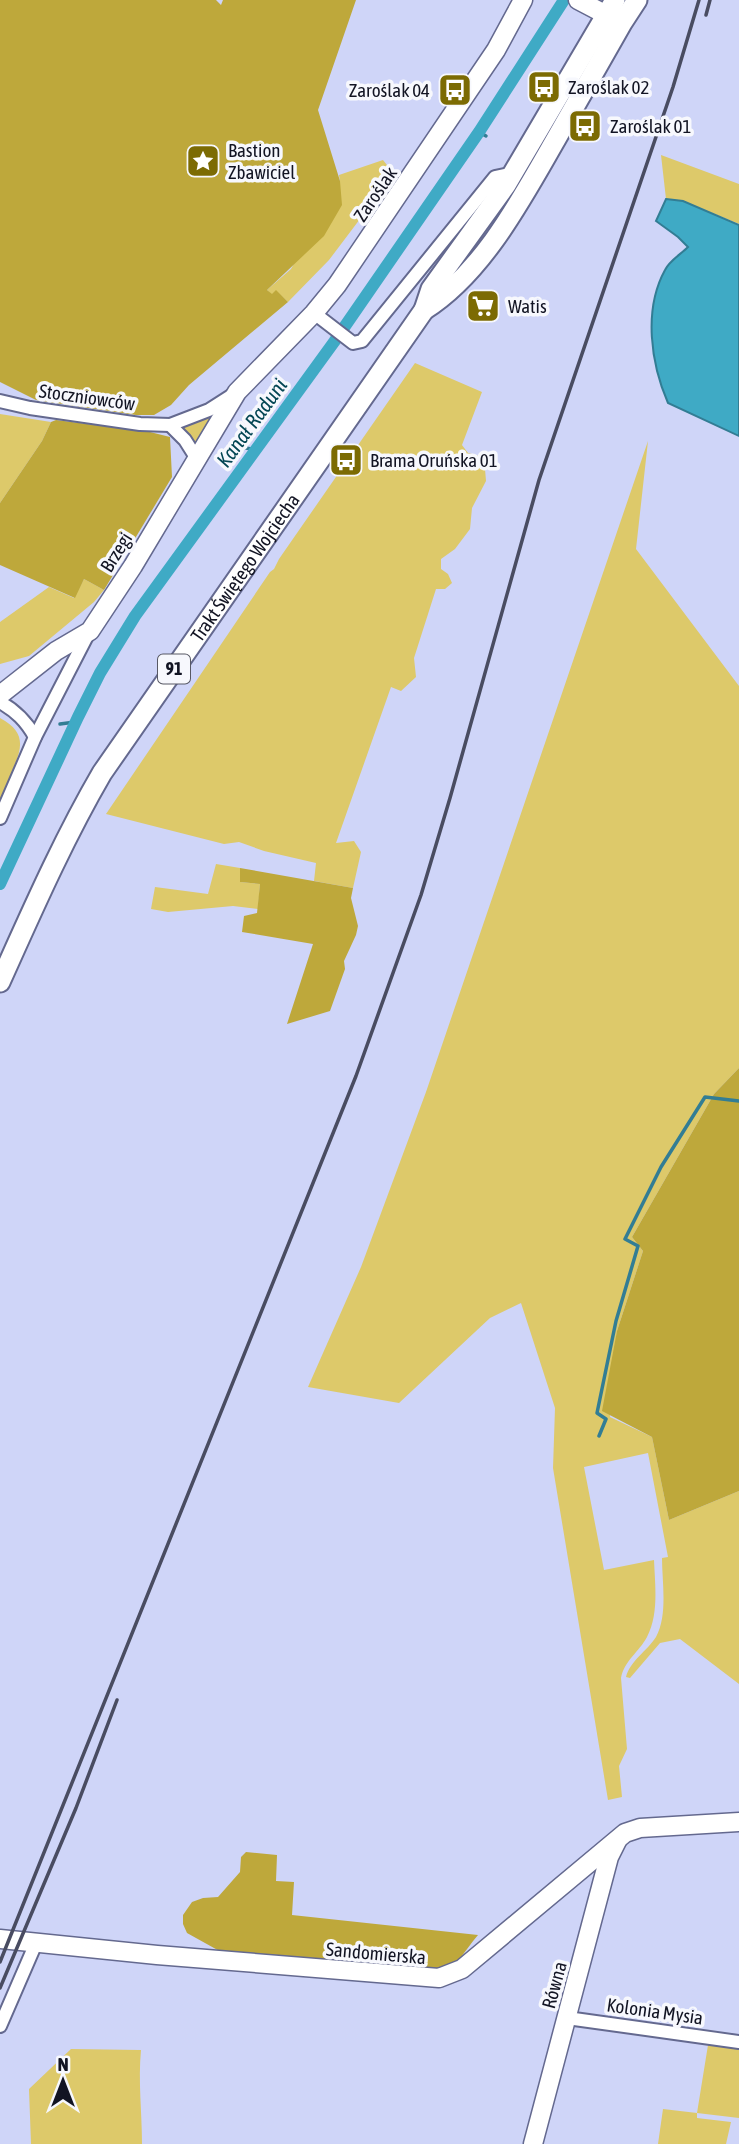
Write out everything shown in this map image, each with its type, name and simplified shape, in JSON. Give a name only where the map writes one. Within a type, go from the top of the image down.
[{"type":"main road","name":"Trakt Świętego Wojciecha","points":[[0,982],[58,853],[102,773],[424,310],[431,289],[482,222],[614,12],[637,0]]},
{"type":"main road","name":"Trakt Świętego Wojciecha","points":[[424,310],[445,297],[505,223],[527,190],[614,12]]},
{"type":"street","name":"Zaroślak","points":[[237,392],[314,313],[351,267],[496,51],[523,0]]},
{"type":"street","points":[[581,2],[614,12]]},
{"type":"street","points":[[314,313],[353,343],[362,341],[495,177],[514,173]]},
{"type":"street","name":"Stoczniowców","points":[[0,401],[140,424],[170,425],[209,411],[237,392]]},
{"type":"street","name":"Brzegi","points":[[0,818],[35,737],[90,631],[133,566],[237,392]]},
{"type":"street","points":[[170,425],[186,440],[197,459]]},
{"type":"street","points":[[0,695],[56,652],[90,631]]},
{"type":"street","points":[[0,702],[26,722],[35,737]]},
{"type":"street","name":"Sandomierska","points":[[0,1939],[439,1978],[462,1969],[618,1837],[632,1829],[739,1822]]},
{"type":"street","name":"Równa","points":[[533,2144],[609,1857],[618,1837]]},
{"type":"street","points":[[0,2026],[36,1943]]},
{"type":"street","name":"Kolonia Mysia","points":[[567,2018],[739,2042]]},
{"type":"shaded area","points":[[0,0],[216,0],[221,5],[223,0],[356,0],[318,110],[340,181],[342,205],[324,236],[267,290],[272,294],[276,290],[288,302],[189,385],[171,405],[154,415],[136,415],[36,400],[0,382]]},
{"type":"shaded area","points":[[661,155],[739,184],[739,224],[683,201],[666,199]]},
{"type":"shaded area","points":[[383,160],[394,174],[329,260],[288,302],[276,291],[272,295],[267,290],[291,269],[340,181],[339,175]]},
{"type":"shaded area","points":[[415,363],[482,392],[462,445],[468,453],[484,457],[486,481],[472,508],[470,529],[455,549],[441,559],[441,569],[448,574],[452,583],[445,589],[436,589],[414,658],[416,677],[401,691],[391,687],[336,843],[354,841],[361,852],[353,888],[314,881],[316,863],[264,851],[239,842],[224,844],[106,814],[270,572]]},
{"type":"shaded area","points":[[0,414],[51,422],[42,441],[0,503]]},
{"type":"shaded area","points":[[215,414],[196,445],[181,429],[182,426]]},
{"type":"shaded area","points":[[56,420],[170,437],[172,477],[104,590],[84,579],[75,598],[0,565],[0,503],[42,441],[51,422]]},
{"type":"shaded area","points":[[648,441],[636,549],[739,686],[739,1068],[714,1094],[632,1237],[643,1251],[617,1331],[610,1417],[652,1437],[669,1520],[739,1491],[739,1684],[680,1639],[660,1643],[630,1678],[626,1677],[631,1666],[656,1637],[663,1609],[662,1558],[668,1557],[648,1453],[584,1467],[604,1570],[654,1560],[655,1599],[651,1628],[625,1667],[621,1678],[627,1749],[619,1766],[622,1797],[608,1800],[553,1468],[555,1408],[521,1303],[490,1318],[399,1403],[308,1387],[361,1267],[426,1092]]},
{"type":"shaded area","points":[[84,579],[104,590],[94,602],[29,656],[0,664],[0,622],[49,587],[74,598]]},
{"type":"shaded area","points":[[0,718],[14,729],[20,747],[13,773],[0,802]]},
{"type":"shaded area","points":[[216,864],[240,868],[240,882],[260,884],[258,909],[233,906],[168,912],[151,909],[155,887],[208,894]]},
{"type":"shaded area","points":[[240,868],[353,888],[351,898],[358,926],[344,961],[345,969],[330,1011],[287,1024],[313,944],[242,932],[244,916],[257,913],[260,884],[240,882]]},
{"type":"shaded area","points":[[739,1068],[739,1491],[669,1520],[652,1437],[602,1411],[617,1331],[643,1251],[632,1237],[714,1094]]},
{"type":"shaded area","points":[[246,1852],[277,1855],[276,1881],[294,1882],[292,1915],[478,1935],[458,1961],[442,1969],[430,1970],[372,1965],[362,1949],[354,1947],[347,1959],[341,1962],[223,1953],[187,1933],[183,1915],[192,1902],[218,1897],[240,1872],[241,1857]]},
{"type":"shaded area","points":[[708,2045],[739,2049],[739,2118],[697,2113]]},
{"type":"shaded area","points":[[71,2049],[141,2050],[142,2144],[31,2144],[29,2089]]},
{"type":"shaded area","points":[[663,2109],[697,2113],[697,2118],[731,2122],[726,2144],[658,2144]]},
{"type":"water","points":[[666,199],[683,201],[739,225],[739,436],[668,403],[662,388],[652,337],[654,302],[667,267],[688,247],[656,221]]},
{"type":"waterway","name":"Kanał Raduni","points":[[0,884],[100,673],[135,616],[334,342],[479,132],[564,0]]},
{"type":"waterway","points":[[479,132],[486,136]]},
{"type":"waterway","points":[[234,446],[257,450]]},
{"type":"waterway","points":[[60,724],[75,722]]},
{"type":"waterway","points":[[599,1436],[606,1419],[597,1413],[616,1321],[638,1246],[625,1239],[661,1167],[705,1097],[739,1101]]},
{"type":"railway","points":[[0,1962],[356,1076],[421,895],[539,480],[673,87],[699,0]]},
{"type":"railway","points":[[706,15],[710,0]]},
{"type":"railway","points":[[0,1988],[76,1808],[117,1700]]},
{"type":"place","name":"Zaroślak 02","points":[[544,87]]},
{"type":"place","name":"Zaroślak 04","points":[[455,90]]},
{"type":"place","name":"Zaroślak 01","points":[[585,126]]},
{"type":"place","name":"Bastion Zbawiciel","points":[[203,161]]},
{"type":"place","name":"Watis","points":[[483,306]]},
{"type":"place","name":"Brama Oruńska 01","points":[[346,460]]}]
